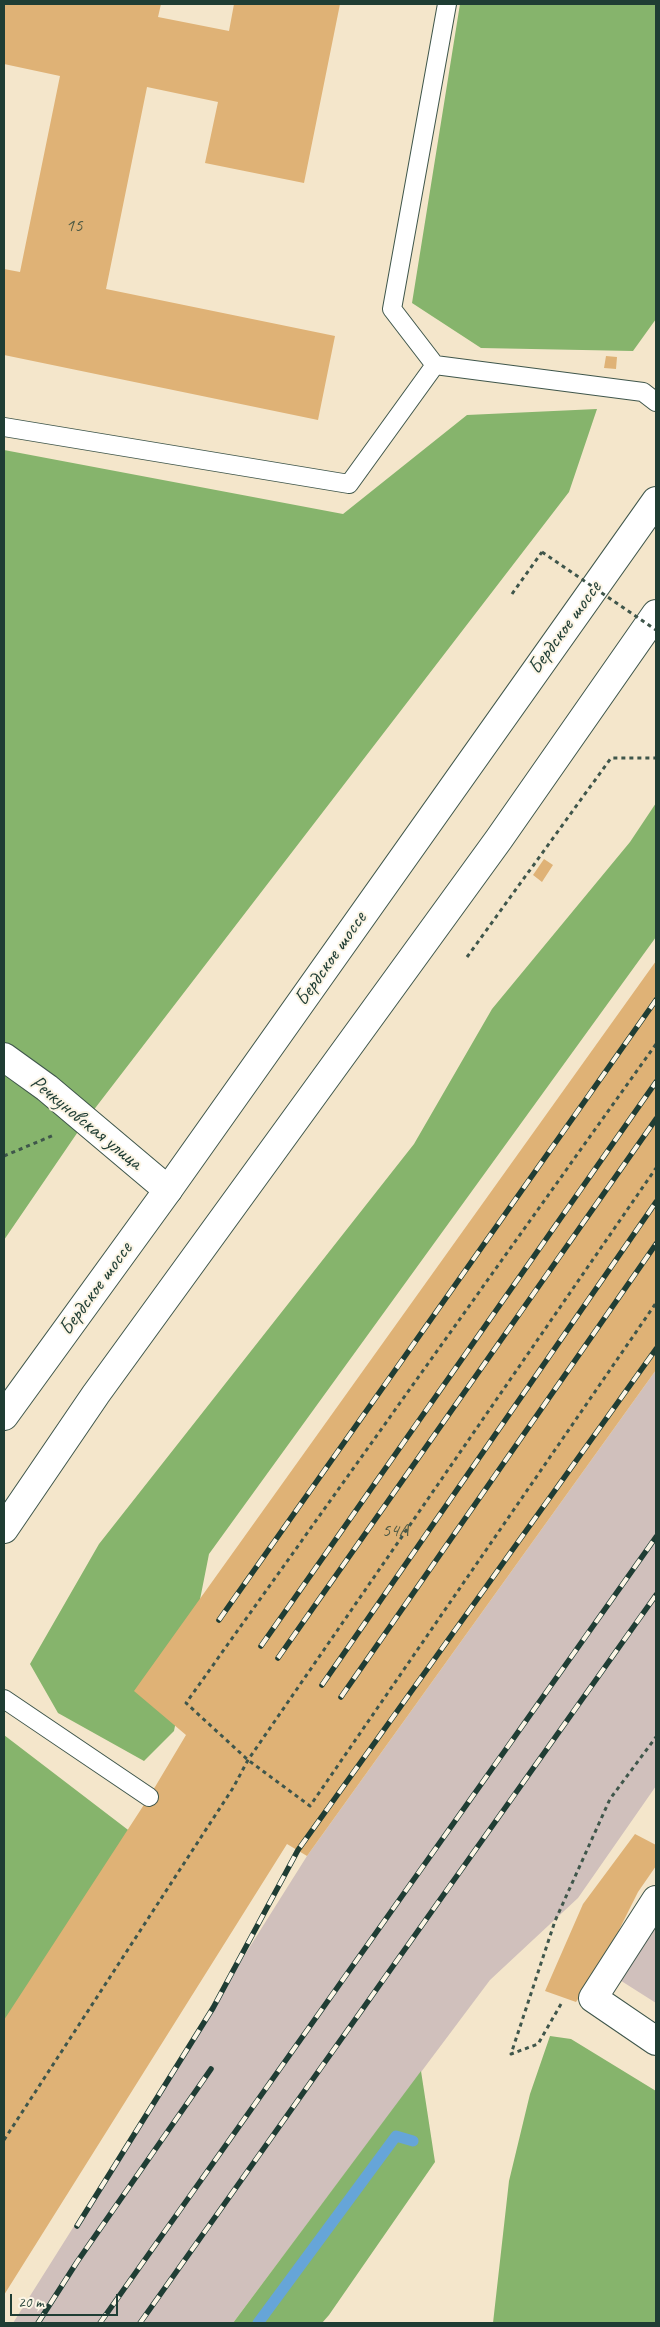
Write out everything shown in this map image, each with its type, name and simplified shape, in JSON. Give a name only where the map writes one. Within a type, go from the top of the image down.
[{"type":"main road","name":"Бердское шоссе","points":[[4,1416],[168,1190],[656,501]]},
{"type":"main road","points":[[4,1528],[102,1386],[498,838],[656,614]]},
{"type":"main road","name":"Речкуновская улица","points":[[4,1057],[86,1120],[168,1190]]},
{"type":"main road","points":[[656,1900],[593,1998],[656,2041]]},
{"type":"lane","points":[[447,4],[392,309],[434,365],[643,392],[656,402]]},
{"type":"lane","points":[[4,427],[349,484],[434,365]]},
{"type":"lane","points":[[4,1699],[149,1797]]},
{"type":"path","points":[[512,594],[542,552],[656,630]]},
{"type":"path","points":[[467,957],[611,758],[656,758]]},
{"type":"path","points":[[656,1044],[186,1703],[248,1760],[310,1806],[656,1303]]},
{"type":"path","points":[[4,1156],[86,1120]]},
{"type":"path","points":[[4,2140],[233,1788],[248,1760],[656,1168]]},
{"type":"path","points":[[602,2003],[561,2004],[538,2044],[511,2054],[555,1921],[610,1799],[656,1737]]},
{"type":"shaded area","points":[[656,1370],[656,1786],[578,1898],[490,1980],[233,2323],[13,2323],[307,1856]]},
{"type":"shaded area","points":[[656,1917],[656,2003],[615,1977]]},
{"type":"green space","points":[[460,4],[656,4],[656,319],[633,351],[481,348],[412,303]]},
{"type":"green space","points":[[597,409],[569,492],[86,1120],[4,1240],[4,450],[343,514],[467,415]]},
{"type":"green space","points":[[656,803],[656,937],[209,1554],[174,1731],[144,1761],[58,1713],[30,1664],[99,1544],[414,1144],[492,1009],[630,842]]},
{"type":"green space","points":[[4,1735],[153,1849],[4,2065]]},
{"type":"green space","points":[[550,2036],[571,2039],[656,2091],[656,2323],[493,2323],[509,2181],[530,2094]]},
{"type":"green space","points":[[421,2071],[435,2162],[329,2315],[322,2323],[233,2323]]},
{"type":"building","points":[[4,4],[161,4],[158,17],[229,31],[234,4],[340,4],[304,183],[205,163],[218,102],[147,87],[106,289],[335,336],[318,420],[4,355],[4,269],[20,272],[60,76],[4,64]]},
{"type":"building","points":[[606,356],[617,357],[616,369],[604,368]]},
{"type":"building","points":[[544,859],[553,865],[542,882],[533,875]]},
{"type":"building","points":[[656,961],[656,1370],[307,1856],[287,1844],[4,2295],[4,2020],[149,1797],[186,1735],[134,1691]]},
{"type":"building","points":[[635,1834],[656,1845],[656,1866],[638,1892],[603,1962],[576,2002],[545,1991],[583,1904]]},
{"type":"waterway","points":[[258,2323],[396,2136],[413,2141]]},
{"type":"railway","points":[[219,1620],[656,1000]]},
{"type":"railway","points":[[261,1646],[656,1082]]},
{"type":"railway","points":[[278,1658],[656,1119]]},
{"type":"railway","points":[[322,1685],[656,1202]]},
{"type":"railway","points":[[341,1697],[656,1244]]},
{"type":"railway","points":[[77,2226],[213,2008],[298,1850],[656,1349]]},
{"type":"railway","points":[[100,2323],[656,1537]]},
{"type":"railway","points":[[140,2323],[656,1595]]},
{"type":"railway","points":[[38,2323],[77,2262],[211,2069]]}]
